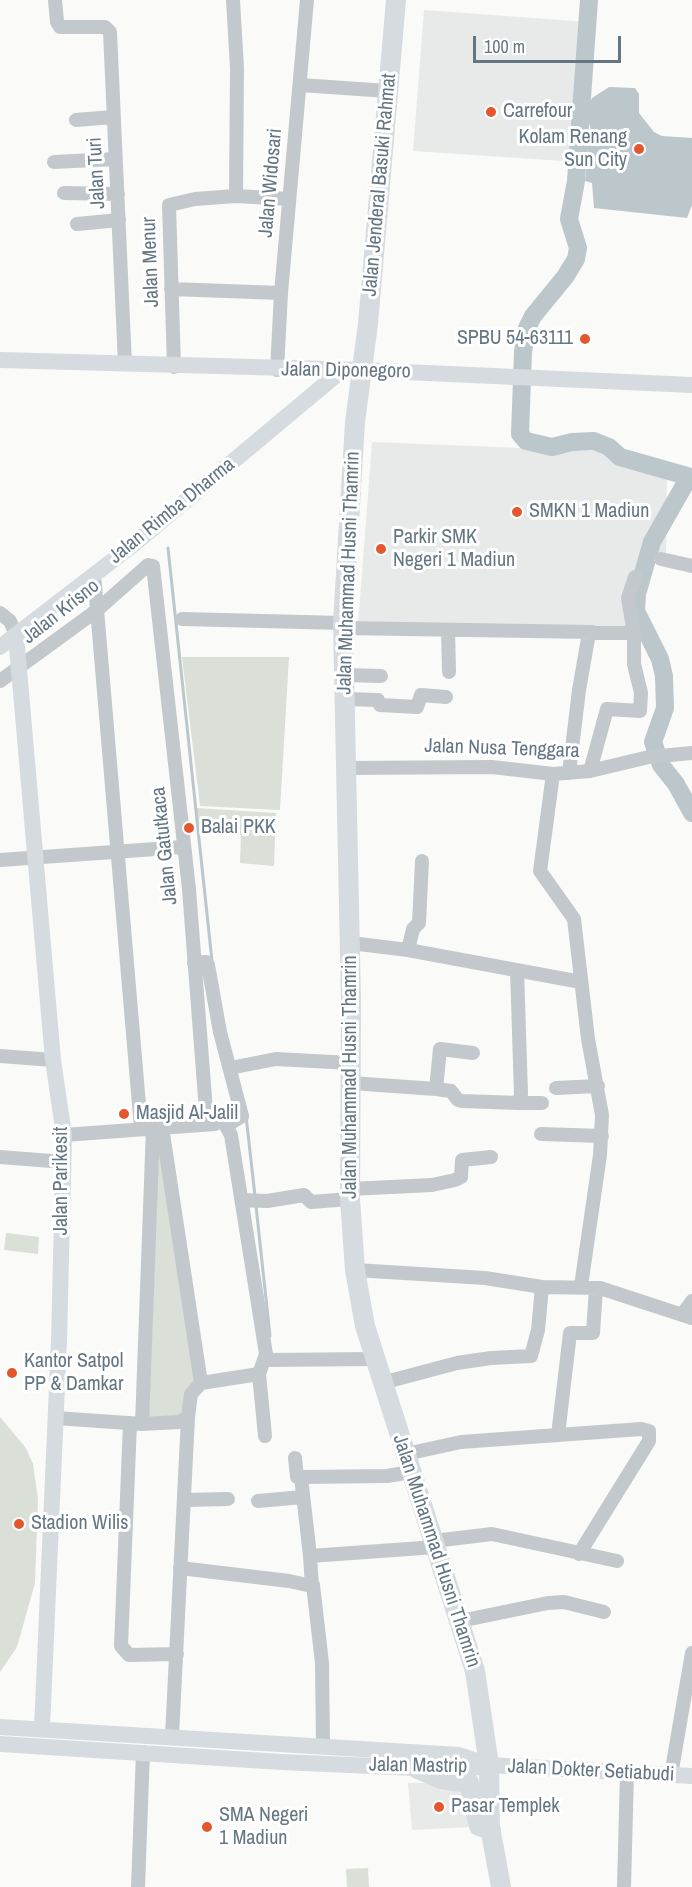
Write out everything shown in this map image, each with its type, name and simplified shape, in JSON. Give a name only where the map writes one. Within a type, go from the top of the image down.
[{"type":"highway","name":"Jalan Jenderal Basuki Rahmat","points":[[351,370],[368,324],[396,0]]},
{"type":"highway","name":"Jalan Muhammad Husni Thamrin","points":[[351,370],[343,625],[351,943],[350,1194],[355,1270],[365,1326],[382,1383],[475,1671],[489,1765],[488,1805],[491,1830],[501,1887]]},
{"type":"highway","points":[[416,1768],[441,1779],[469,1783],[479,1826],[491,1830]]},
{"type":"main road","name":"Jalan Diponegoro","points":[[0,360],[278,370],[351,370],[692,385]]},
{"type":"main road","name":"Jalan Rimba Dharma","points":[[0,647],[351,370]]},
{"type":"main road","name":"Jalan Parikesit","points":[[16,636],[53,1060],[64,1135],[56,1418],[42,1728]]},
{"type":"main road","name":"Jalan Mastrip","points":[[0,1727],[459,1755],[489,1765]]},
{"type":"main road","name":"Jalan Mastrip","points":[[0,1744],[461,1770],[489,1765]]},
{"type":"main road","points":[[282,1761],[286,1745]]},
{"type":"main road","name":"Jalan Dokter Setiabudi","points":[[489,1765],[692,1776]]},
{"type":"street","name":"Jalan Turi","points":[[55,0],[57,22],[60,27],[105,27],[110,32],[125,364]]},
{"type":"street","points":[[233,0],[237,68],[236,195]]},
{"type":"street","name":"Jalan Widosari","points":[[278,370],[281,293],[307,0]]},
{"type":"street","points":[[300,85],[388,91]]},
{"type":"street","points":[[76,120],[113,117]]},
{"type":"street","points":[[54,162],[115,159]]},
{"type":"street","points":[[64,194],[118,194]]},
{"type":"street","name":"Jalan Menur","points":[[174,367],[169,206],[174,202],[236,195],[289,200]]},
{"type":"street","points":[[77,224],[119,220]]},
{"type":"street","points":[[171,289],[281,293]]},
{"type":"street","points":[[661,559],[692,566]]},
{"type":"street","name":"Jalan Krisno","points":[[0,681],[96,611],[148,565],[153,566]]},
{"type":"street","name":"Jalan Gatutkaca","points":[[153,566],[184,847],[207,1124]]},
{"type":"street","points":[[94,574],[118,852],[152,1128],[201,1383]]},
{"type":"street","points":[[590,771],[607,709],[640,711],[641,693],[634,664],[634,633],[628,598],[635,577]]},
{"type":"street","points":[[0,613],[10,621],[16,636]]},
{"type":"street","points":[[182,619],[448,630],[634,633]]},
{"type":"street","points":[[448,630],[449,672]]},
{"type":"street","points":[[569,773],[579,690],[589,633],[592,632]]},
{"type":"street","points":[[344,675],[381,676]]},
{"type":"street","points":[[345,699],[378,700],[380,705],[417,707],[421,695],[446,697]]},
{"type":"street","name":"Jalan Nusa Tenggara","points":[[346,768],[482,767],[554,774],[590,771],[656,757],[692,753]]},
{"type":"street","points":[[554,774],[540,871],[574,920],[581,982],[598,1086],[602,1136],[581,1286]]},
{"type":"street","points":[[0,860],[184,847]]},
{"type":"street","points":[[408,950],[411,933],[419,923],[422,861]]},
{"type":"street","points":[[351,943],[408,950],[581,982]]},
{"type":"street","points":[[194,963],[206,962],[208,965],[220,1032],[233,1068],[242,1116],[231,1127]]},
{"type":"street","points":[[517,970],[521,1094],[519,1102]]},
{"type":"street","points":[[436,1089],[441,1049],[473,1053]]},
{"type":"street","points":[[0,1056],[53,1060]]},
{"type":"street","points":[[233,1068],[276,1059],[351,1063]]},
{"type":"street","points":[[351,1083],[452,1091],[458,1100],[462,1101],[542,1103]]},
{"type":"street","points":[[556,1088],[598,1086]]},
{"type":"street","points":[[64,1135],[207,1124],[231,1127]]},
{"type":"street","points":[[231,1127],[266,1360],[259,1374],[266,1436]]},
{"type":"street","points":[[152,1128],[121,1646],[129,1655],[177,1654]]},
{"type":"street","points":[[541,1134],[602,1136]]},
{"type":"street","points":[[0,1157],[64,1162]]},
{"type":"street","points":[[242,1200],[267,1201],[304,1195],[311,1202],[350,1194],[432,1185],[461,1177],[462,1160],[491,1157]]},
{"type":"street","points":[[355,1270],[485,1278],[542,1287],[596,1288],[687,1316],[692,1302]]},
{"type":"street","points":[[382,1383],[457,1364],[491,1358],[531,1356],[538,1330],[542,1287]]},
{"type":"street","points":[[558,1435],[570,1333],[593,1333],[596,1288]]},
{"type":"street","points":[[266,1360],[375,1359]]},
{"type":"street","points":[[172,1736],[191,1394],[201,1383],[259,1374]]},
{"type":"street","points":[[56,1418],[136,1423],[179,1422],[188,1417]]},
{"type":"street","points":[[295,1458],[297,1477],[387,1476],[408,1463],[461,1442],[640,1429],[649,1431],[650,1435],[579,1554]]},
{"type":"street","points":[[301,1477],[319,1625],[323,1683],[323,1747]]},
{"type":"street","points":[[258,1501],[303,1497]]},
{"type":"street","points":[[184,1500],[228,1499]]},
{"type":"street","points":[[310,1556],[435,1544],[492,1534],[617,1561]]},
{"type":"street","points":[[180,1568],[313,1586]]},
{"type":"street","points":[[460,1622],[548,1603],[564,1602],[604,1612]]},
{"type":"street","points":[[671,1775],[692,1653]]},
{"type":"street","points":[[138,1887],[143,1752]]},
{"type":"street","points":[[624,1887],[627,1772]]},
{"type":"shaded area","name":"Carrefour","points":[[424,10],[588,22],[578,162],[413,151]]},
{"type":"shaded area","name":"Kolam Renang Sun City","points":[[609,87],[635,88],[639,94],[639,113],[654,132],[662,136],[692,138],[692,205],[687,218],[594,208],[592,183],[585,181],[588,154],[586,145],[582,142],[583,130],[591,130],[586,112],[592,98]]},
{"type":"shaded area","name":"SMKN 1 Madiun","points":[[372,442],[620,452],[667,468],[666,557],[636,568],[627,629],[358,625]]},
{"type":"shaded area","points":[[182,657],[289,657],[280,810],[200,806]]},
{"type":"shaded area","points":[[196,808],[276,813],[274,866],[240,863],[241,835],[199,833]]},
{"type":"shaded area","points":[[163,1148],[195,1379],[187,1391],[181,1416],[146,1419],[155,1149]]},
{"type":"shaded area","points":[[6,1233],[39,1237],[38,1254],[4,1250]]},
{"type":"shaded area","name":"Stadion Wilis","points":[[0,1417],[26,1448],[33,1464],[38,1499],[35,1583],[17,1647],[0,1672]]},
{"type":"shaded area","name":"Pasar Templek","points":[[408,1783],[460,1783],[471,1827],[412,1830]]},
{"type":"shaded area","points":[[368,1868],[369,1887],[347,1887],[346,1869]]},
{"type":"waterway","points":[[589,0],[576,181],[569,219],[578,248],[576,259],[565,277],[533,316],[527,328],[523,352],[520,434],[526,441],[552,447],[572,442],[594,441],[609,447],[620,457],[687,476],[685,484],[652,542],[637,594],[636,611],[660,659],[664,676],[665,708],[653,742],[661,765],[676,784],[692,813]]},
{"type":"waterway","points":[[168,548],[212,961]]},
{"type":"waterway","points":[[246,1116],[255,1196]]},
{"type":"waterway","points":[[256,1206],[270,1336]]},
{"type":"place","name":"Carrefour","points":[[491,112]]},
{"type":"place","name":"Kolam Renang Sun City","points":[[639,149]]},
{"type":"place","name":"SPBU 54-63111","points":[[585,339]]},
{"type":"place","name":"SMKN 1 Madiun","points":[[517,512]]},
{"type":"place","name":"Parkir SMK Negeri 1 Madiun","points":[[381,549]]},
{"type":"place","name":"Balai PKK","points":[[189,828]]},
{"type":"place","name":"Masjid Al-Jalil","points":[[124,1114]]},
{"type":"place","name":"Kantor Satpol PP & Damkar","points":[[12,1373]]},
{"type":"place","name":"Stadion Wilis","points":[[19,1524]]},
{"type":"place","name":"Pasar Templek","points":[[439,1807]]},
{"type":"place","name":"SMA Negeri 1 Madiun","points":[[207,1827]]}]
